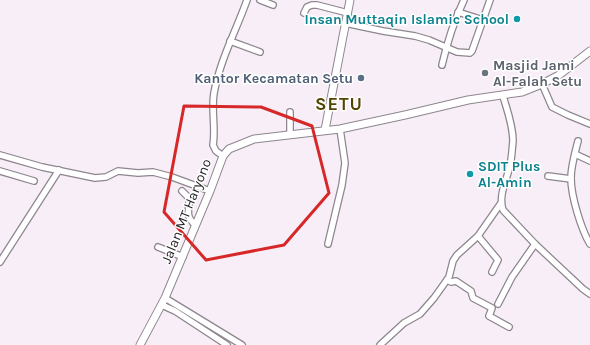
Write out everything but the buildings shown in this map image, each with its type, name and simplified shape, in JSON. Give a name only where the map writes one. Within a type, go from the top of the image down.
[{"type":"main road","points":[[325,130],[350,0]]},
{"type":"main road","name":"Jalan MT Haryono","points":[[140,345],[163,301],[183,257],[223,156],[229,149],[254,139],[340,129],[468,100],[503,96],[531,89],[569,68],[590,51]]},
{"type":"street","points":[[223,156],[216,151],[213,145],[214,94],[230,41],[247,0]]},
{"type":"street","points":[[260,0],[273,5]]},
{"type":"street","points":[[442,65],[446,46],[458,12],[464,0]]},
{"type":"street","points":[[345,23],[415,36],[465,54],[471,52],[490,0]]},
{"type":"street","points":[[304,13],[307,7],[314,5],[348,13]]},
{"type":"street","points":[[458,12],[483,20]]},
{"type":"street","points":[[230,41],[260,52]]},
{"type":"street","points":[[542,84],[552,107],[590,124]]},
{"type":"street","points":[[503,96],[513,131],[501,197],[503,210],[535,244],[590,294]]},
{"type":"street","points":[[290,112],[290,134]]},
{"type":"street","points":[[328,244],[342,185],[345,163],[340,129]]},
{"type":"street","points":[[578,141],[571,179],[573,194],[590,244]]},
{"type":"street","points":[[575,154],[590,161]]},
{"type":"street","points":[[0,155],[42,167],[100,178],[106,178],[118,171],[138,173],[153,172],[172,177],[210,191]]},
{"type":"street","points":[[0,262],[59,170]]},
{"type":"street","points":[[0,171],[34,181]]},
{"type":"street","points":[[548,176],[571,179]]},
{"type":"street","points":[[182,191],[189,198],[189,219],[195,225]]},
{"type":"street","points":[[380,345],[404,323],[420,314],[434,298],[447,280],[457,255],[478,236],[501,203]]},
{"type":"street","points":[[478,236],[498,260],[492,272]]},
{"type":"street","points":[[498,304],[512,277],[535,244]]},
{"type":"street","points":[[158,247],[183,257]]},
{"type":"street","points":[[447,280],[451,282],[456,281],[471,291],[473,298],[492,308],[489,316],[508,327]]},
{"type":"street","points":[[163,301],[175,311],[228,345]]},
{"type":"street","points":[[163,301],[242,345]]},
{"type":"highlighted area","points":[[184,106],[261,107],[312,126],[329,193],[284,245],[206,260],[164,212]]},
{"type":"place","name":"Insan Muttaqin Islamic School","points":[[517,19]]},
{"type":"place","name":"Masjid Jami Al-Falah Setu","points":[[485,73]]},
{"type":"place","name":"Kantor Kecamatan Setu","points":[[361,78]]},
{"type":"place","name":"SDIT Plus Al-Amin","points":[[470,174]]},
{"type":"district","name":"SETU","points":[[339,104]]}]
